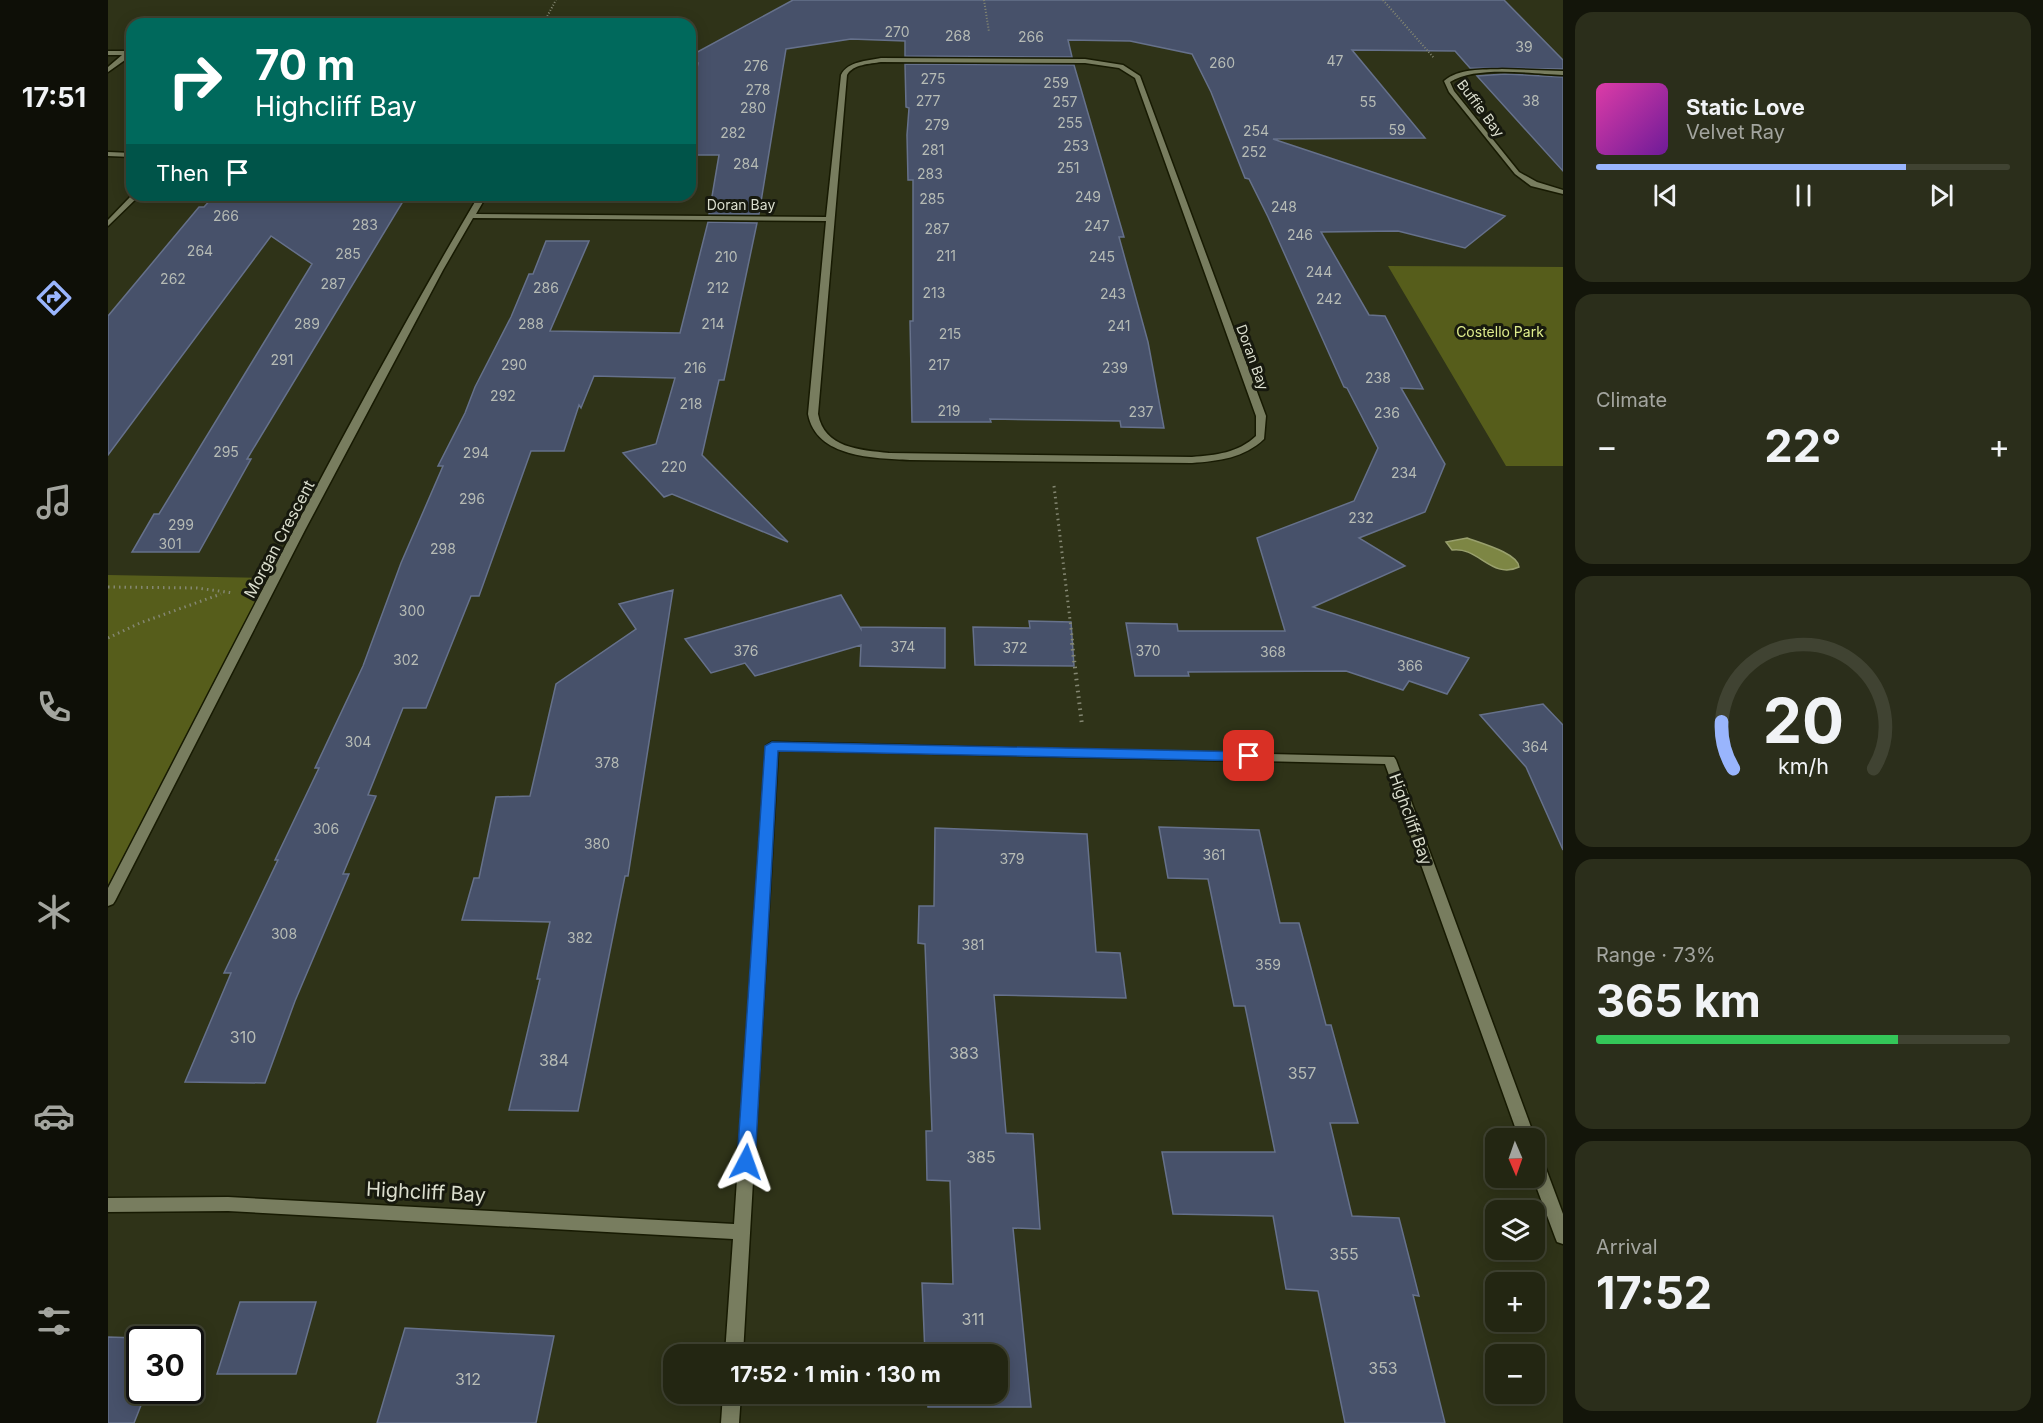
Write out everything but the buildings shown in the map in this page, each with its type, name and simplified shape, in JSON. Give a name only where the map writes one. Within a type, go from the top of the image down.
[{"type":"street","points":[[108,53],[126,53]]},
{"type":"street","points":[[108,70],[126,56]]},
{"type":"street","name":"Doran Bay","points":[[881,60],[1085,61],[1113,64],[1135,72],[1261,416],[1262,438],[1245,452],[1210,459],[898,456],[849,449],[830,442],[820,434],[815,426],[813,414],[830,219],[844,75],[847,69],[855,65],[881,60]]},
{"type":"street","name":"Buffie Bay","points":[[1563,73],[1474,72],[1455,75],[1447,81],[1450,91],[1517,173],[1543,188],[1563,192]]},
{"type":"street","points":[[108,154],[126,155]]},
{"type":"street","points":[[108,224],[130,201]]},
{"type":"street","name":"Morgan Crescent","points":[[108,901],[300,530],[434,280],[480,201]]},
{"type":"street","name":"Doran Bay","points":[[471,216],[830,219]]},
{"type":"street","name":"Highcliff Bay","points":[[735,1344],[772,746],[1390,760],[1523,1128]]},
{"type":"street","points":[[1545,1188],[1563,1237]]},
{"type":"street","name":"Highcliff Bay","points":[[108,1205],[228,1204],[742,1232]]},
{"type":"street","points":[[730,1423],[731,1404]]},
{"type":"path","points":[[546,18],[556,0]]},
{"type":"path","points":[[1383,0],[1444,70],[1455,75]]},
{"type":"path","points":[[1051,458],[1085,753]]},
{"type":"path","points":[[108,587],[197,588],[222,593],[140,623],[108,638]]},
{"type":"green space","name":"Costello Park","points":[[1388,266],[1563,267],[1563,466],[1506,466]]},
{"type":"green space","points":[[108,575],[275,578],[108,901]]},
{"type":"shaded area","points":[[1467,538],[1506,553],[1517,562],[1519,567],[1509,570],[1501,569],[1470,553],[1452,550],[1446,542]]},
{"type":"route","points":[[746,1162],[772,746],[1249,756]]}]
